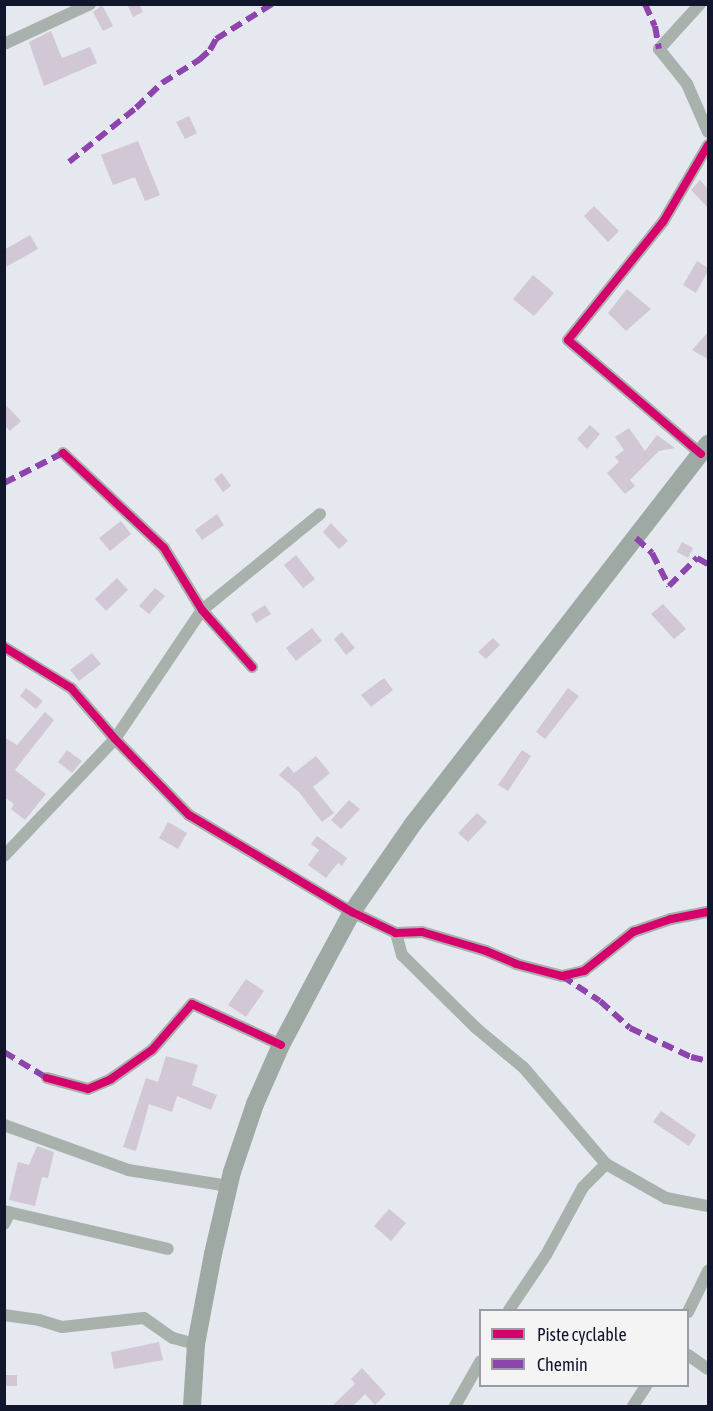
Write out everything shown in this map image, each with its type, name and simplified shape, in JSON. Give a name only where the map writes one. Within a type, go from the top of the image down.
[{"type":"main road","points":[[192,1407],[196,1344],[229,1186],[255,1104],[281,1045],[352,912],[412,824],[705,449]]},
{"type":"street","points":[[4,44],[90,4]]},
{"type":"street","points":[[700,4],[659,49],[687,84],[708,132]]},
{"type":"street","points":[[705,449],[568,340],[663,222],[708,145]]},
{"type":"street","points":[[63,453],[164,548],[202,610],[252,667]]},
{"type":"street","points":[[6,852],[116,739],[202,610],[320,514]]},
{"type":"street","points":[[4,647],[71,688],[116,739],[189,814],[352,912],[396,933],[422,933],[486,951],[516,964],[562,976],[584,971],[633,933],[671,919],[708,912]]},
{"type":"street","points":[[396,933],[402,955],[476,1028],[524,1068],[606,1164],[666,1198],[708,1206]]},
{"type":"street","points":[[47,1078],[88,1089],[111,1079],[152,1050],[192,1004],[281,1045]]},
{"type":"street","points":[[4,1125],[128,1170],[229,1186]]},
{"type":"street","points":[[510,1309],[546,1255],[583,1186],[606,1164]]},
{"type":"street","points":[[4,1224],[7,1211],[168,1249]]},
{"type":"street","points":[[689,1309],[708,1271]]},
{"type":"street","points":[[4,1315],[39,1320],[62,1327],[144,1318],[173,1338],[196,1344]]},
{"type":"street","points":[[689,1356],[708,1369]]},
{"type":"street","points":[[455,1407],[479,1364]]},
{"type":"street","points":[[633,1407],[645,1387]]},
{"type":"building","points":[[127,4],[139,4],[143,12],[133,17]]},
{"type":"building","points":[[102,5],[113,26],[103,31],[93,12]]},
{"type":"building","points":[[51,31],[62,58],[90,47],[97,63],[44,86],[29,42]]},
{"type":"building","points":[[189,116],[197,133],[185,139],[176,122]]},
{"type":"building","points":[[138,141],[160,195],[145,201],[135,177],[113,185],[101,155]]},
{"type":"building","points":[[700,180],[708,189],[708,208],[691,190]]},
{"type":"building","points":[[594,206],[619,231],[608,242],[584,216]]},
{"type":"building","points":[[30,235],[38,249],[4,268],[4,250]]},
{"type":"building","points":[[697,261],[708,268],[708,271],[696,293],[683,285]]},
{"type":"building","points":[[533,275],[554,293],[534,316],[513,299]]},
{"type":"building","points":[[627,289],[651,309],[626,331],[608,313]]},
{"type":"building","points":[[708,332],[708,359],[692,350]]},
{"type":"building","points":[[4,403],[21,421],[10,431],[4,425]]},
{"type":"building","points":[[590,425],[600,434],[587,449],[577,439]]},
{"type":"building","points":[[629,428],[645,451],[657,435],[675,448],[659,451],[630,480],[635,486],[625,494],[607,473],[619,462],[615,457],[624,450],[615,437]]},
{"type":"building","points":[[222,473],[231,486],[223,492],[214,479]]},
{"type":"building","points":[[217,514],[224,525],[202,540],[195,530]]},
{"type":"building","points":[[121,521],[131,534],[110,551],[99,538]]},
{"type":"building","points":[[331,523],[348,541],[339,549],[323,532]]},
{"type":"building","points":[[682,542],[693,548],[688,558],[677,552]]},
{"type":"building","points":[[296,555],[315,579],[303,588],[284,565]]},
{"type":"building","points":[[117,578],[128,590],[106,611],[95,599]]},
{"type":"building","points":[[155,588],[165,596],[149,614],[139,606]]},
{"type":"building","points":[[663,604],[686,629],[674,639],[651,614]]},
{"type":"building","points":[[265,605],[271,614],[256,623],[251,614]]},
{"type":"building","points":[[312,628],[322,641],[296,661],[286,648]]},
{"type":"building","points":[[342,632],[355,648],[346,655],[334,639]]},
{"type":"building","points":[[493,638],[500,645],[486,659],[478,652]]},
{"type":"building","points":[[92,653],[101,664],[79,681],[70,670]]},
{"type":"building","points":[[384,678],[393,690],[371,707],[361,695]]},
{"type":"building","points":[[26,688],[43,701],[36,709],[20,696]]},
{"type":"building","points":[[568,688],[579,696],[545,739],[536,732]]},
{"type":"building","points":[[45,712],[54,720],[15,770],[46,794],[25,820],[11,809],[14,804],[4,797],[4,737],[17,745]]},
{"type":"building","points":[[67,750],[82,761],[72,773],[58,762]]},
{"type":"building","points":[[522,750],[531,756],[508,791],[498,785]]},
{"type":"building","points":[[316,756],[330,773],[313,787],[334,813],[322,822],[299,792],[279,775],[288,766],[294,773]]},
{"type":"building","points":[[349,800],[360,809],[341,829],[331,820]]},
{"type":"building","points":[[477,813],[487,822],[468,842],[458,833]]},
{"type":"building","points":[[168,822],[187,833],[178,849],[159,838]]},
{"type":"building","points":[[317,836],[347,858],[342,866],[338,863],[326,878],[308,865],[319,850],[311,844]]},
{"type":"building","points":[[246,979],[264,991],[246,1017],[228,1005]]},
{"type":"building","points":[[166,1056],[198,1065],[192,1085],[217,1095],[211,1110],[177,1096],[172,1112],[149,1104],[136,1151],[123,1147],[146,1078],[158,1082]]},
{"type":"building","points":[[661,1111],[696,1135],[689,1146],[653,1122]]},
{"type":"building","points":[[37,1146],[54,1152],[48,1178],[42,1177],[35,1206],[9,1200],[18,1162],[29,1165]]},
{"type":"building","points":[[389,1209],[406,1223],[391,1241],[374,1226]]},
{"type":"building","points":[[159,1342],[163,1360],[114,1369],[111,1352]]},
{"type":"building","points":[[362,1368],[386,1394],[375,1405],[365,1394],[352,1407],[331,1407],[355,1384],[351,1379]]},
{"type":"building","points":[[4,1375],[17,1375],[17,1386],[4,1386]]},
{"type":"marked path","points":[[69,162],[136,108],[162,83],[199,60],[210,50],[216,39],[272,4]]},
{"type":"marked path","points":[[645,4],[655,26],[659,49]]},
{"type":"marked path","points":[[4,483],[63,453]]},
{"type":"marked path","points":[[636,538],[652,553],[669,586],[697,558],[708,564]]},
{"type":"marked path","points":[[562,976],[600,1001],[630,1028],[691,1057],[708,1061]]},
{"type":"marked path","points":[[4,1052],[47,1078]]},
{"type":"cycle path","points":[[701,454],[568,340],[663,222],[708,145]]},
{"type":"cycle path","points":[[63,453],[164,548],[202,610],[252,667]]},
{"type":"cycle path","points":[[4,647],[71,688],[115,739],[189,815],[352,912],[396,933],[422,932],[486,951],[516,964],[562,976],[584,971],[633,932],[671,919],[708,912]]},
{"type":"cycle path","points":[[47,1078],[88,1089],[111,1079],[152,1050],[192,1004],[281,1045]]}]
